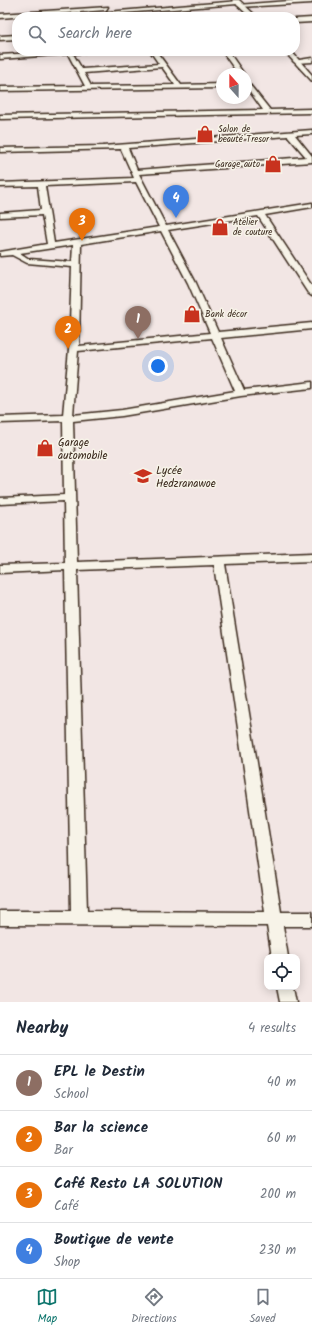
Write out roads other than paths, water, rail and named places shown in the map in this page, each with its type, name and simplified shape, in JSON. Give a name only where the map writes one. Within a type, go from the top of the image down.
[{"type":"street","points":[[102,0],[108,10]]},
{"type":"street","points":[[72,12],[238,2],[312,1]]},
{"type":"street","points":[[238,2],[249,12]]},
{"type":"street","points":[[0,16],[12,15]]},
{"type":"street","points":[[300,21],[312,20]]},
{"type":"street","points":[[0,38],[12,37]]},
{"type":"street","points":[[0,57],[14,56]]},
{"type":"street","points":[[71,56],[89,88]]},
{"type":"street","points":[[157,56],[179,86]]},
{"type":"street","points":[[228,56],[237,68]]},
{"type":"street","points":[[292,56],[312,79]]},
{"type":"street","points":[[296,61],[312,60]]},
{"type":"street","points":[[80,71],[163,65]]},
{"type":"street","points":[[0,89],[216,86]]},
{"type":"street","points":[[252,91],[268,112]]},
{"type":"street","points":[[0,116],[312,111]]},
{"type":"street","points":[[0,150],[124,147],[312,132]]},
{"type":"street","points":[[289,133],[312,159]]},
{"type":"street","points":[[124,147],[138,180],[192,283],[241,393]]},
{"type":"street","points":[[135,172],[312,159]]},
{"type":"street","points":[[0,185],[138,180]]},
{"type":"street","points":[[41,184],[51,246]]},
{"type":"street","points":[[0,254],[312,205]]},
{"type":"street","points":[[0,215],[46,212]]},
{"type":"street","points":[[261,214],[312,293]]},
{"type":"street","points":[[77,242],[75,265],[74,349],[68,418],[78,919]]},
{"type":"street","points":[[13,252],[27,261],[75,265]]},
{"type":"street","points":[[74,349],[312,326]]},
{"type":"street","points":[[0,420],[68,418],[122,413],[241,393],[312,385]]},
{"type":"street","points":[[0,501],[69,498]]},
{"type":"street","points":[[0,569],[70,565],[312,557]]},
{"type":"street","points":[[219,561],[279,954]]},
{"type":"street","points":[[0,918],[312,919]]},
{"type":"street","points":[[286,990],[288,1002]]},
{"type":"place","name":"Salon de beauté Tresor","points":[[205,134]]},
{"type":"place","name":"Garage auto","points":[[273,164]]},
{"type":"place","name":"Boutique de vente","points":[[176,218]]},
{"type":"place","name":"Atelier de couture","points":[[220,227]]},
{"type":"place","name":"Café Resto LA SOLUTION","points":[[82,241]]},
{"type":"place","name":"Bank décor","points":[[192,314]]},
{"type":"place","name":"EPL le Destin","points":[[138,339]]},
{"type":"place","name":"Bar la science","points":[[68,349]]},
{"type":"place","name":"Garage automobile","points":[[45,448]]},
{"type":"place","name":"Lycée Hedzranawoe","points":[[143,476]]}]
